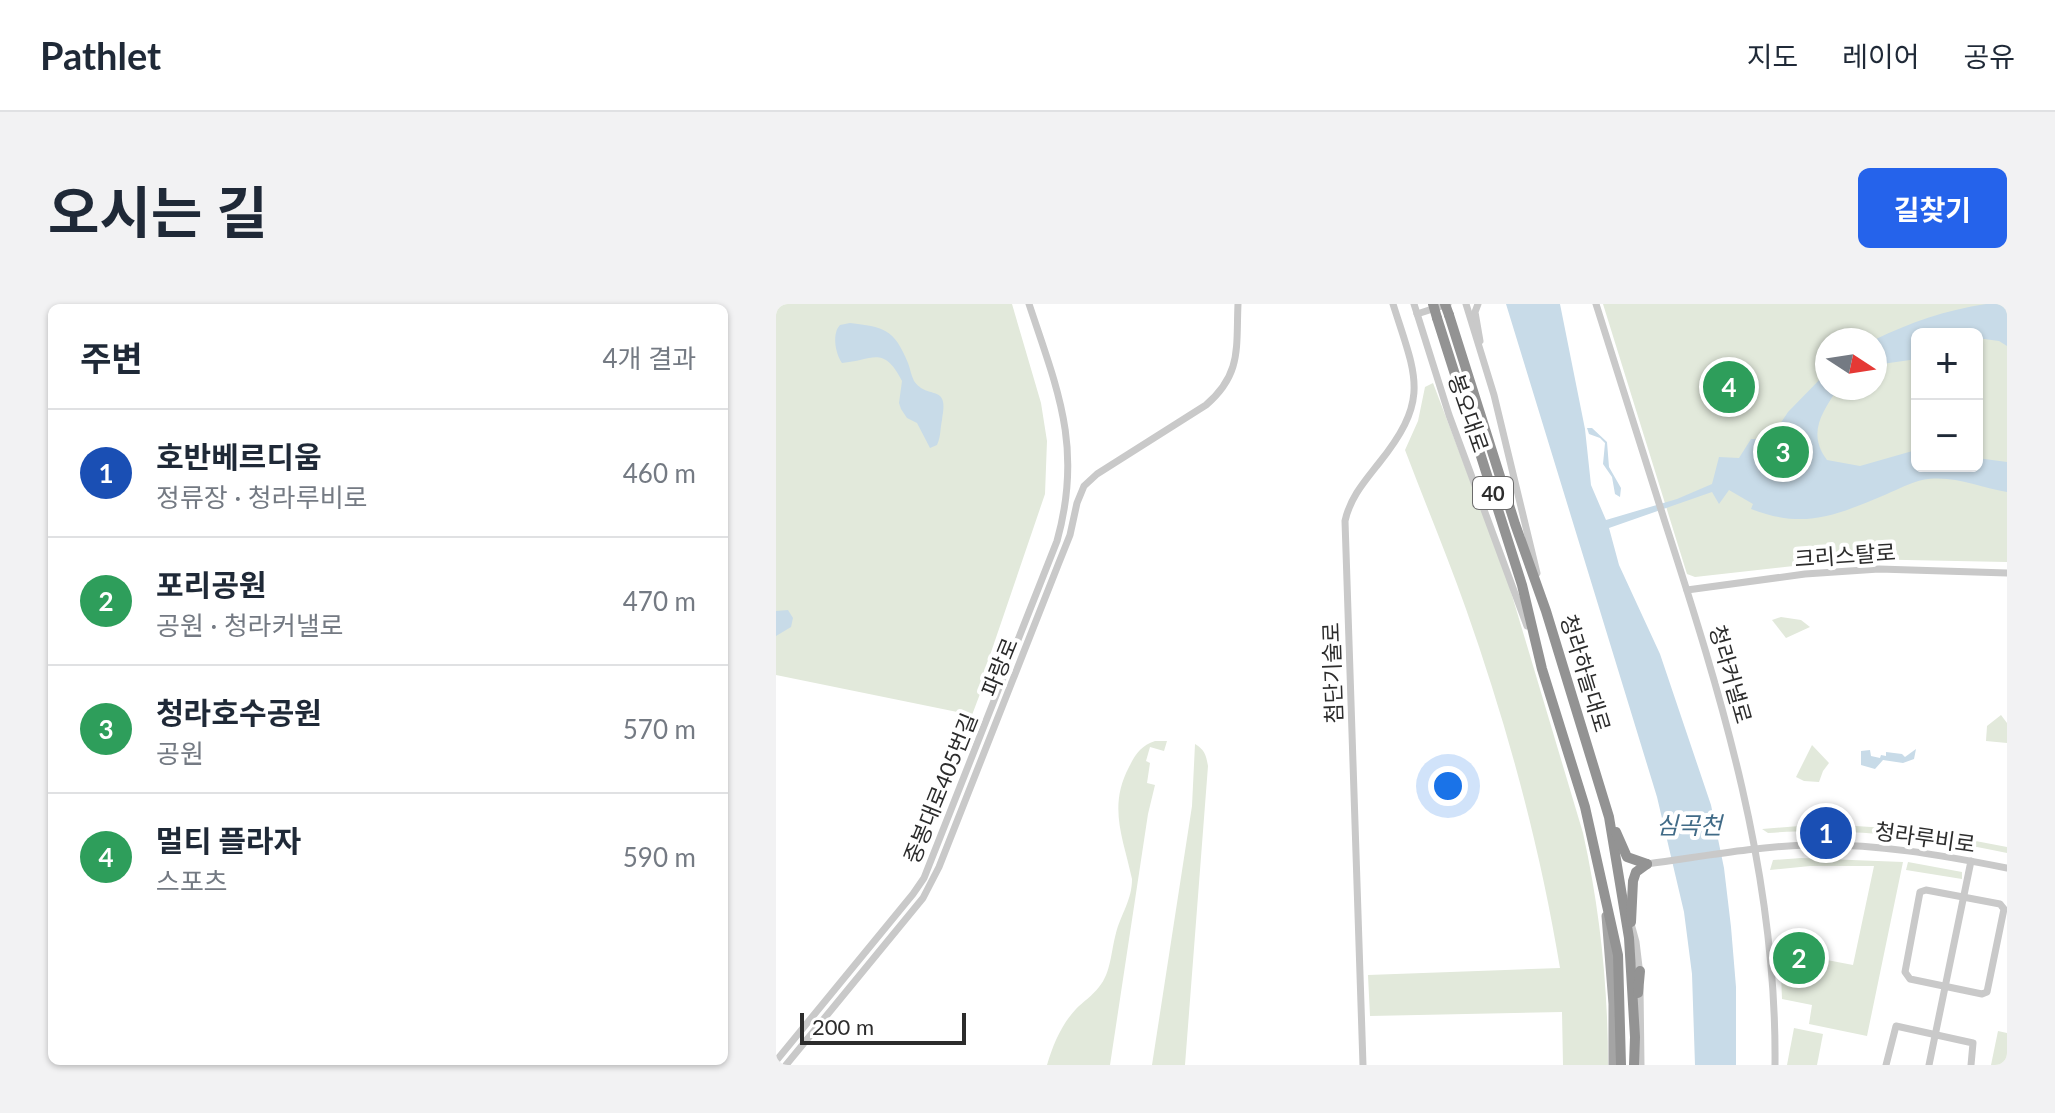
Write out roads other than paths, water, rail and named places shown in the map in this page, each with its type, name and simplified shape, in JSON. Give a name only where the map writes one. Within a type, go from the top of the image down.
[{"type":"highway","name":"청라하늘대로","points":[[1433,304],[1445,310],[1546,611],[1609,817],[1629,938],[1634,1060]]},
{"type":"highway","name":"청라하늘대로","points":[[1445,310],[1602,877],[1618,955],[1621,1065]]},
{"type":"highway","points":[[1609,817],[1627,857],[1647,864]]},
{"type":"highway","points":[[1631,922],[1633,881],[1636,872],[1647,864]]},
{"type":"highway","points":[[1634,1060],[1640,971]]},
{"type":"main road","name":"40","points":[[1602,877],[1612,989],[1613,1065]]},
{"type":"street","name":"중봉대로405번길","points":[[776,1061],[924,878],[1057,541],[1068,491],[1066,427],[1061,400],[1029,304]]},
{"type":"street","name":"파랑로","points":[[786,1065],[923,898],[939,867],[1058,565],[1084,486],[1097,474],[1221,393],[1230,379],[1235,359],[1238,304]]},
{"type":"street","name":"첨단기술로","points":[[1363,1065],[1345,521],[1356,492],[1395,444],[1411,415],[1416,390],[1414,369],[1393,304]]},
{"type":"street","name":"봉오대로","points":[[1414,304],[1449,415],[1508,568],[1542,669]]},
{"type":"street","name":"봉오대로","points":[[1466,304],[1509,454],[1546,611]]},
{"type":"street","points":[[1478,304],[1475,312],[1480,347]]},
{"type":"street","name":"청라커낼로","points":[[1596,304],[1725,716],[1757,849],[1771,945],[1775,1065]]},
{"type":"street","points":[[1417,314],[1445,310]]},
{"type":"street","name":"크리스탈로","points":[[1687,590],[1805,574],[1866,570],[1938,569],[2007,573]]},
{"type":"street","name":"청라루비로","points":[[1647,864],[1803,845],[1874,847],[2007,868]]},
{"type":"street","points":[[1929,1065],[1971,861]]},
{"type":"street","name":"40","points":[[1620,885],[1640,971],[1641,1065]]},
{"type":"street","points":[[1926,890],[1963,897],[2000,904],[2004,909],[1987,992],[1982,994],[1910,979],[1905,972],[1920,892],[1926,890]]},
{"type":"street","points":[[1886,1065],[1896,1026],[1973,1043],[1971,1065]]},
{"type":"water","name":"심곡천","points":[[1506,304],[1560,304],[1585,429],[1591,485],[1606,520],[1677,499],[1712,484],[1719,457],[1739,458],[1751,439],[1770,439],[1788,412],[1815,384],[1815,400],[1831,400],[1817,432],[1827,460],[1860,466],[1911,451],[1911,472],[1983,472],[1983,459],[2007,462],[2007,492],[1954,480],[1922,480],[1836,514],[1805,519],[1751,509],[1753,504],[1729,490],[1719,504],[1712,492],[1609,528],[1619,565],[1660,654],[1711,805],[1724,868],[1731,927],[1736,987],[1736,1065],[1695,1065],[1692,974],[1684,912],[1657,797]]},
{"type":"water","points":[[1986,304],[2007,304],[2007,346],[1999,341],[1983,339],[1983,328],[1911,328],[1911,360],[1887,363],[1887,334],[1957,310]]},
{"type":"water","points":[[850,323],[886,331],[903,351],[914,381],[940,396],[944,408],[937,445],[930,448],[917,423],[907,418],[901,409],[902,381],[889,362],[876,357],[842,363],[836,349],[836,333],[840,325]]},
{"type":"water","points":[[1587,428],[1592,428],[1607,442],[1609,467],[1621,488],[1620,497],[1615,494],[1612,477],[1603,464],[1605,443],[1589,434]]},
{"type":"water","points":[[788,610],[793,618],[791,627],[776,636],[776,611]]},
{"type":"water","points":[[1916,749],[1914,759],[1903,763],[1883,760],[1875,769],[1861,765],[1861,751],[1870,750],[1871,756],[1880,758],[1881,755],[1886,756],[1886,752],[1905,757]]},
{"type":"place","name":"멀티 플라자","points":[[1729,387]]},
{"type":"place","name":"청라호수공원","points":[[1783,452]]},
{"type":"place","name":"호반베르디움","points":[[1826,833]]},
{"type":"place","name":"포리공원","points":[[1799,958]]}]
